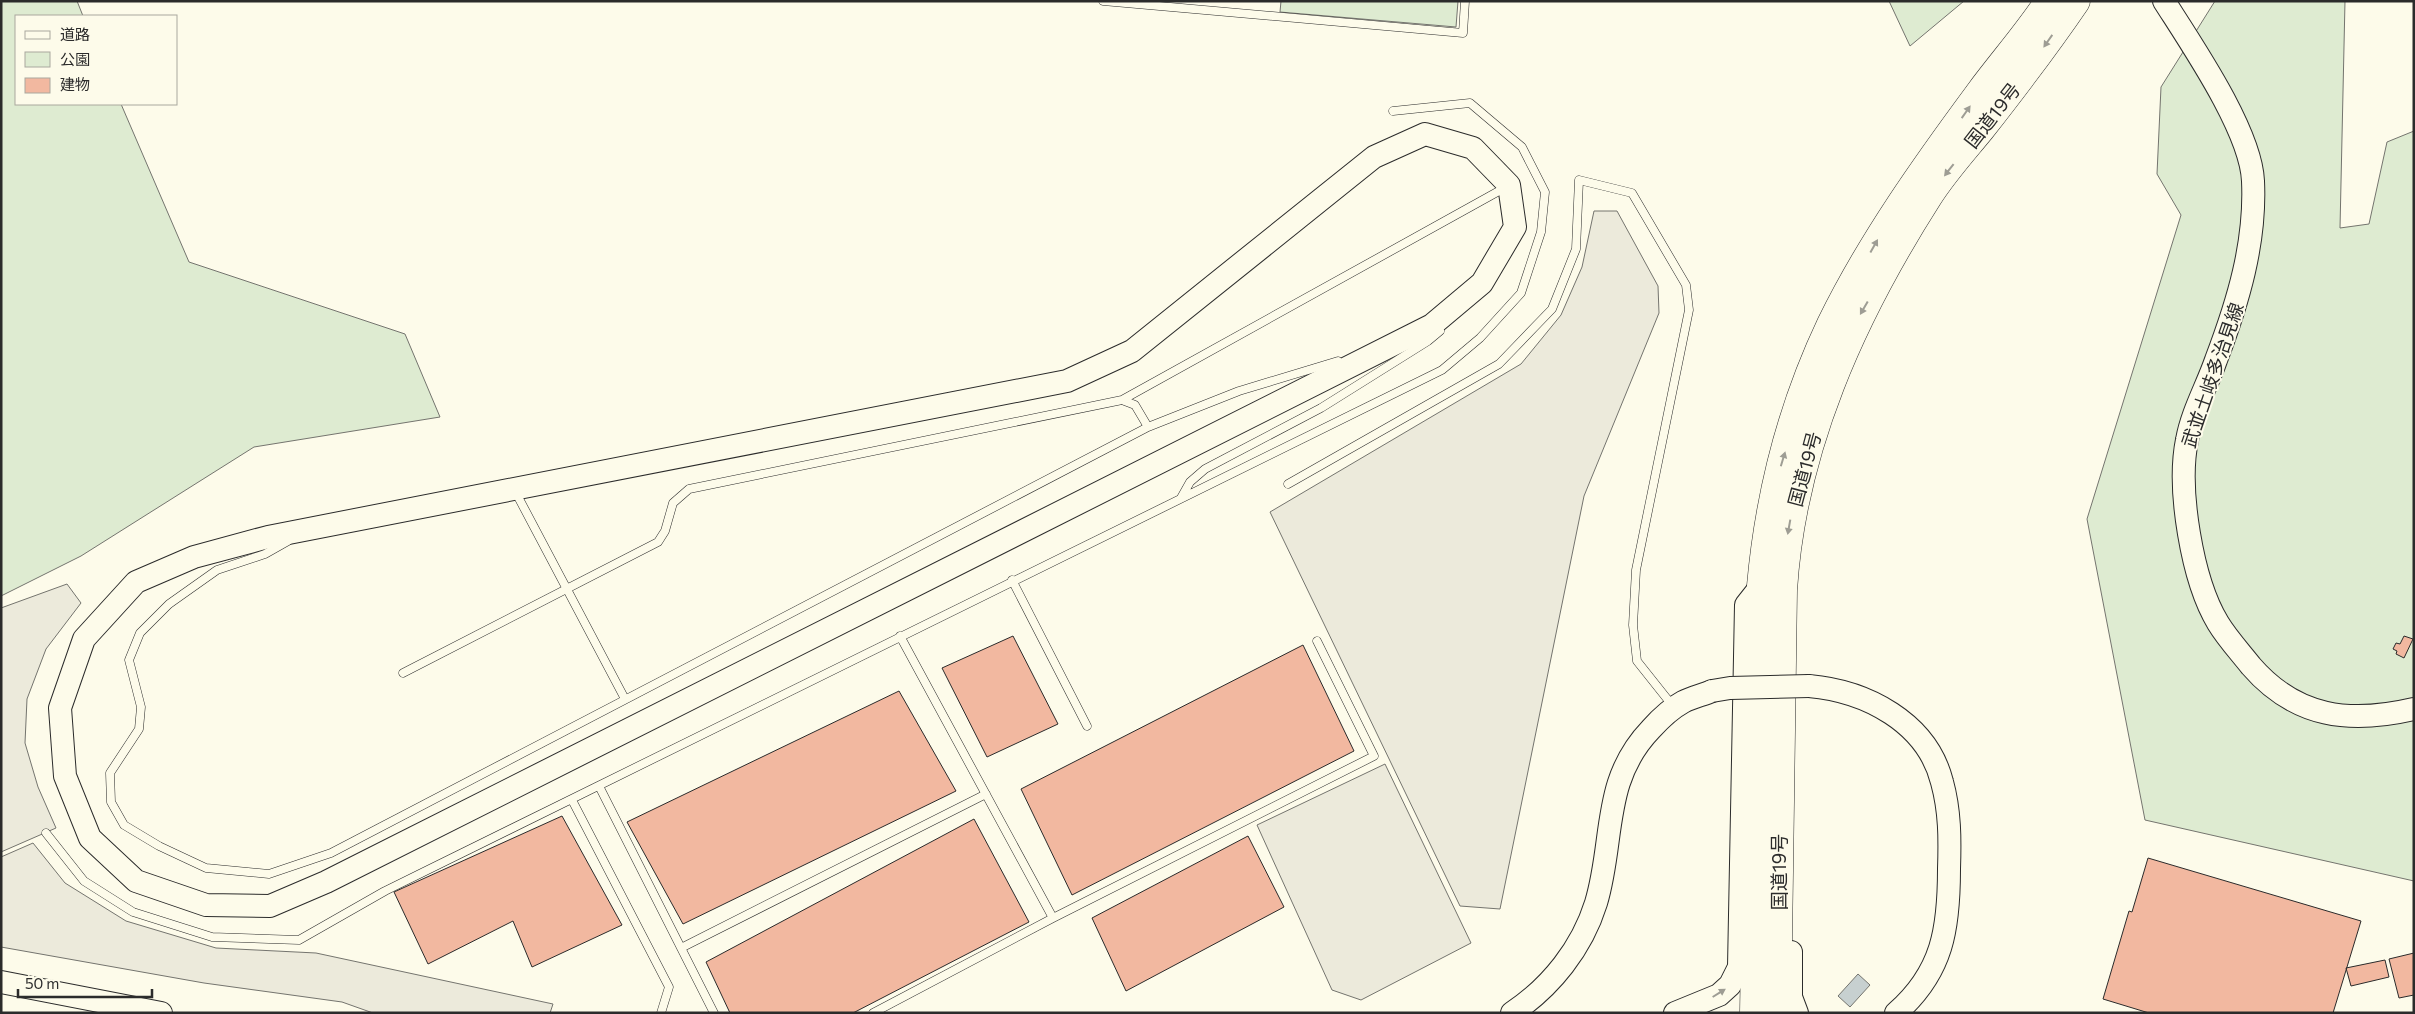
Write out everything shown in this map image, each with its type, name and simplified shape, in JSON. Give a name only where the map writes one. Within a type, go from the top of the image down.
[{"type":"highway","name":"国道19号","points":[[1754,1013],[1760,586],[1766,533],[1777,479],[1801,400],[1831,325],[1879,237],[1980,92],[2030,29],[2049,1]]},
{"type":"highway","name":"国道19号","points":[[1777,1013],[1780,653],[1786,549],[1800,472],[1812,433],[1858,319],[1928,196],[2038,57],[2076,1]]},
{"type":"street","name":"武並土岐多治見線","points":[[2164,1],[2230,113],[2246,147],[2253,179],[2253,226],[2240,295],[2187,438],[2184,465],[2195,564],[2205,596],[2218,623],[2239,651],[2259,675],[2291,701],[2323,713],[2354,718],[2414,708]]},
{"type":"street","points":[[1425,134],[1473,148],[1509,185],[1514,227],[1482,283],[1432,325],[326,882],[270,906],[206,905],[136,880],[90,838],[65,776],[60,708],[84,639],[136,582],[194,557],[268,537],[1066,382],[1132,351],[1374,157],[1425,134]]},
{"type":"street","points":[[1675,1013],[1718,995],[1730,985],[1739,967],[1746,605],[1760,586]]},
{"type":"street","points":[[1512,1013],[1557,973],[1575,950],[1596,902],[1613,804],[1621,773],[1642,738],[1678,712],[1713,697],[1844,691],[1879,705],[1895,715],[1923,742],[1942,780],[1950,826],[1948,922],[1940,952],[1932,969],[1913,995],[1896,1013]]},
{"type":"street","points":[[1809,692],[1862,707],[1889,723],[1912,745],[1924,764],[1936,791],[1940,824],[1937,926],[1929,950],[1912,978],[1903,991],[1878,1013]]},
{"type":"street","points":[[1530,1013],[1568,977],[1579,962],[1599,926],[1605,909],[1616,861],[1630,781],[1640,759],[1656,736],[1678,712]]},
{"type":"street","points":[[1778,793],[1784,806],[1788,843],[1791,997],[1797,1013]]},
{"type":"street","points":[[1,982],[161,1013]]},
{"type":"lane","points":[[1103,1],[1463,33],[1465,1]]},
{"type":"lane","points":[[46,833],[84,882],[133,912],[212,937],[299,940],[385,891],[572,800],[1012,580],[1442,370],[1480,338],[1521,293],[1541,232],[1545,192],[1522,147],[1470,103],[1394,111]]},
{"type":"lane","points":[[1288,484],[1499,364],[1552,309],[1576,249],[1579,180],[1632,193],[1686,285],[1689,310],[1636,570],[1633,625],[1637,661],[1678,712]]},
{"type":"lane","points":[[404,673],[658,542],[665,531],[673,504],[689,489],[1122,400],[1509,185]]},
{"type":"lane","points":[[1458,316],[1482,283]]},
{"type":"lane","points":[[1181,498],[1190,482],[1205,469],[1321,408],[1428,341],[1450,323]]},
{"type":"lane","points":[[310,529],[264,554],[216,570],[169,604],[140,633],[129,660],[141,707],[139,729],[110,773],[111,802],[124,825],[160,846],[206,868],[269,874],[331,852],[1148,427],[1239,391],[1392,345]]},
{"type":"lane","points":[[1122,400],[1134,405],[1148,427]]},
{"type":"lane","points":[[514,489],[625,699]]},
{"type":"lane","points":[[1012,580],[1087,726]]},
{"type":"lane","points":[[900,636],[1053,918]]},
{"type":"lane","points":[[873,1013],[1053,918],[1374,756],[1317,641]]},
{"type":"lane","points":[[599,786],[714,1013]]},
{"type":"lane","points":[[681,948],[986,794]]},
{"type":"lane","points":[[572,800],[668,987],[660,1013]]},
{"type":"green space","points":[[1,1],[77,1],[83,15],[15,15],[15,105],[121,105],[189,262],[405,334],[440,417],[254,447],[81,556],[1,596]]},
{"type":"green space","points":[[1281,1],[1458,1],[1456,27],[1280,12]]},
{"type":"green space","points":[[1889,1],[1964,1],[1910,46]]},
{"type":"green space","points":[[2215,1],[2345,1],[2340,228],[2369,224],[2387,142],[2414,131],[2414,881],[2145,820],[2087,519],[2181,215],[2157,174],[2161,87]]},
{"type":"shaded area","points":[[1594,211],[1617,211],[1658,286],[1659,313],[1584,496],[1500,909],[1460,906],[1270,512],[1521,364],[1561,315],[1582,267]]},
{"type":"shaded area","points":[[67,584],[81,603],[46,649],[27,699],[25,743],[38,787],[56,828],[1,852],[1,608]]},
{"type":"shaded area","points":[[1385,764],[1471,943],[1361,1000],[1332,990],[1257,825]]},
{"type":"shaded area","points":[[33,843],[65,883],[126,921],[216,948],[316,953],[553,1004],[550,1013],[373,1013],[342,1002],[204,983],[1,947],[1,857]]},
{"type":"shaded area","points":[[1858,974],[1870,985],[1850,1007],[1838,996]]},
{"type":"building","points":[[1013,636],[1058,724],[987,757],[942,668]]},
{"type":"building","points":[[2404,636],[2413,639],[2404,658],[2396,654],[2397,651],[2393,649],[2396,643],[2400,644]]},
{"type":"building","points":[[1303,645],[1354,751],[1072,895],[1021,789]]},
{"type":"building","points":[[899,691],[956,791],[683,924],[627,822]]},
{"type":"building","points":[[562,816],[622,925],[532,967],[513,921],[428,964],[394,892]]},
{"type":"building","points":[[974,819],[1029,922],[853,1013],[730,1013],[706,962]]},
{"type":"building","points":[[1248,836],[1284,907],[1126,991],[1092,918]]},
{"type":"building","points":[[2148,858],[2361,921],[2333,1013],[2149,1013],[2103,999],[2129,911],[2132,912]]},
{"type":"building","points":[[2414,953],[2414,995],[2399,998],[2389,959]]},
{"type":"building","points":[[2385,960],[2389,977],[2351,986],[2346,968]]}]
